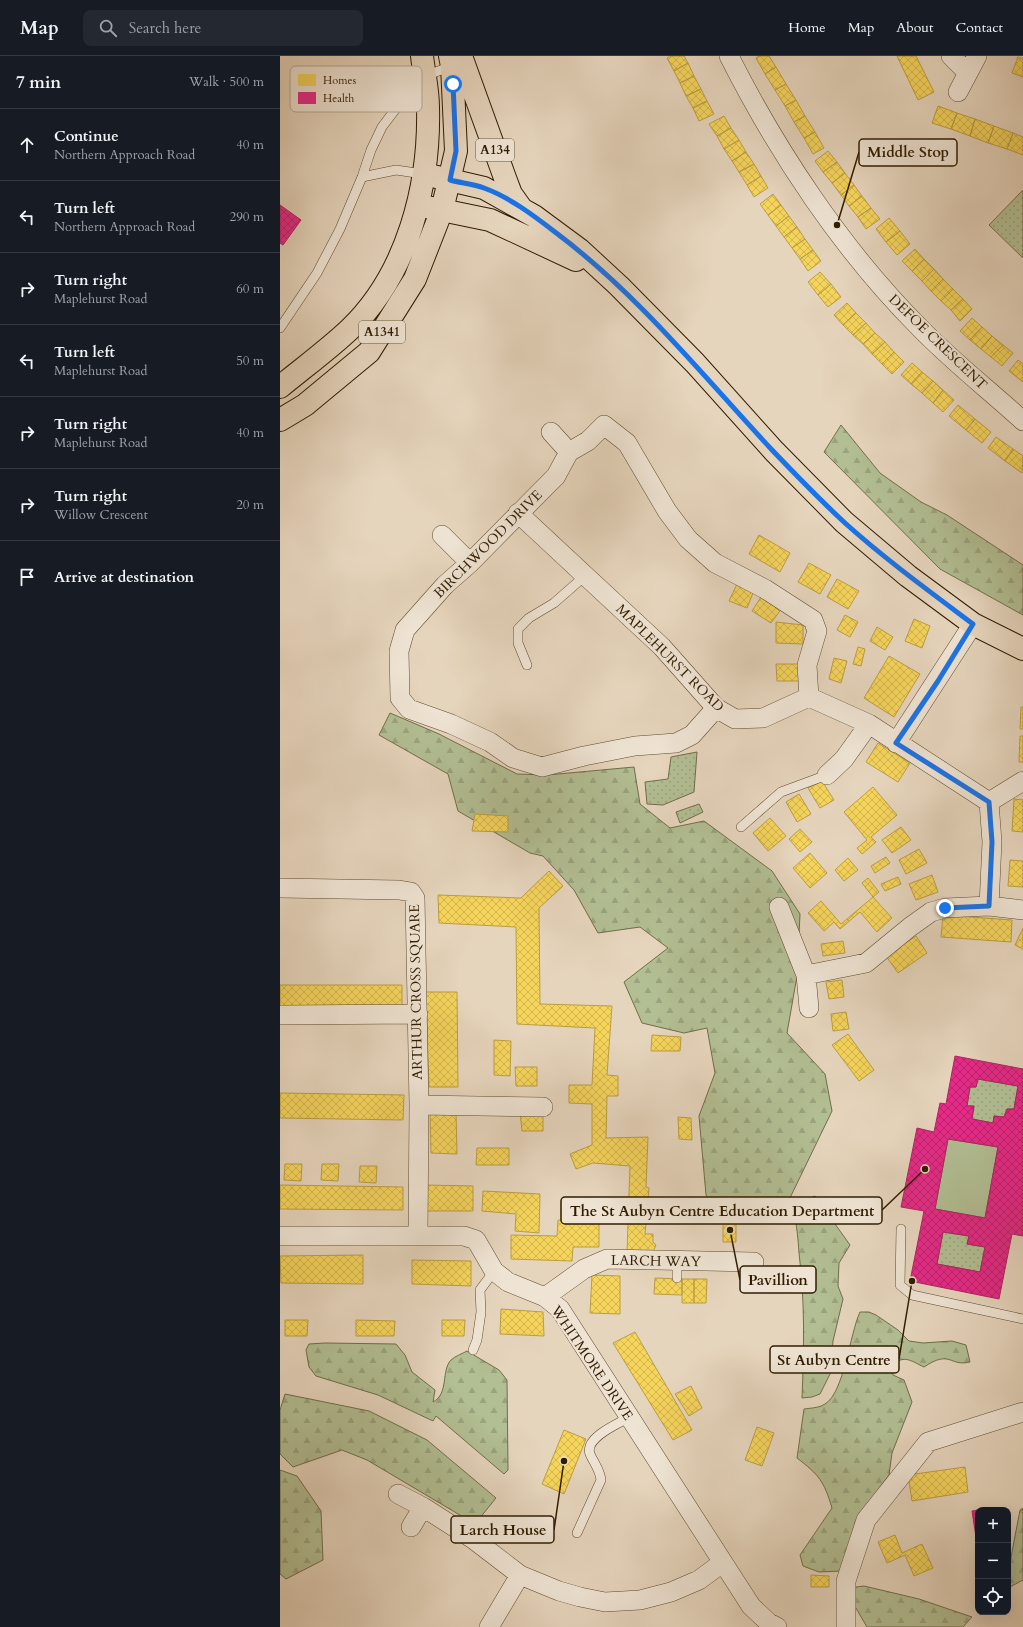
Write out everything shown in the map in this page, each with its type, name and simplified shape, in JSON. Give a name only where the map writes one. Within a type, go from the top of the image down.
[{"type":"main road","name":"A134","points":[[450,180],[456,151],[458,58]]},
{"type":"main road","name":"A134","points":[[458,58],[504,178],[511,194],[520,208]]},
{"type":"main road","points":[[423,66],[428,107],[424,174]]},
{"type":"main road","name":"A134","points":[[424,174],[484,188],[520,208],[580,250],[620,286],[695,363],[774,451],[844,522],[908,576],[973,624],[1023,649]]},
{"type":"main road","name":"A1341","points":[[280,387],[350,328],[372,303],[394,270],[418,205],[424,174]]},
{"type":"main road","name":"A1341","points":[[280,420],[305,406],[369,352],[415,279],[442,210],[450,180]]},
{"type":"main road","name":"A134","points":[[418,205],[490,220],[502,224],[574,259],[620,286]]},
{"type":"street","name":"DEFOE CRESCENT","points":[[729,56],[753,104],[823,213],[879,284],[920,328],[1023,421]]},
{"type":"street","points":[[951,56],[968,73]]},
{"type":"street","points":[[958,92],[977,56]]},
{"type":"street","points":[[551,432],[569,452],[588,442],[604,425],[627,443],[667,511],[688,539],[715,563],[766,589],[813,620],[817,631],[807,665],[808,697],[869,724],[896,743],[989,802]]},
{"type":"street","name":"BIRCHWOOD DRIVE","points":[[569,452],[556,476],[470,563],[445,585],[405,630],[400,651],[400,698],[409,709],[451,724],[490,742],[513,758],[542,767],[584,756],[635,746],[676,743],[692,735],[716,708]]},
{"type":"street","name":"MAPLEHURST ROAD","points":[[518,513],[662,647],[716,708],[735,719],[763,718],[808,697]]},
{"type":"street","points":[[442,535],[470,563]]},
{"type":"street","points":[[896,743],[938,681],[973,624]]},
{"type":"street","points":[[827,775],[844,760],[869,724]]},
{"type":"street","points":[[989,802],[1023,781]]},
{"type":"street","points":[[989,802],[992,842],[989,906]]},
{"type":"street","name":"ARTHUR CROSS SQUARE","points":[[280,888],[411,892],[415,898],[419,1105],[418,1236]]},
{"type":"street","points":[[806,975],[866,963],[931,912],[945,908],[989,906],[1023,910]]},
{"type":"street","points":[[779,907],[806,975],[809,1008]]},
{"type":"street","points":[[280,1015],[418,1014]]},
{"type":"street","points":[[419,1105],[543,1107]]},
{"type":"street","name":"WHITMORE DRIVE","points":[[280,1236],[464,1236],[476,1240],[494,1270],[508,1282],[545,1296],[560,1309],[628,1418],[751,1606],[769,1623],[777,1627]]},
{"type":"street","name":"LARCH WAY","points":[[545,1296],[584,1269],[607,1259],[677,1269],[754,1262]]},
{"type":"street","points":[[846,1627],[846,1581],[866,1520],[928,1442],[1023,1412]]},
{"type":"street","points":[[398,1494],[422,1507],[473,1539],[520,1575],[580,1598],[605,1602],[640,1600],[671,1592],[699,1580],[722,1563]]},
{"type":"street","points":[[411,1527],[422,1507]]},
{"type":"street","points":[[489,1627],[520,1575]]},
{"type":"lane","points":[[423,66],[458,58]]},
{"type":"lane","points":[[280,328],[317,273],[340,229],[362,177],[370,150],[382,127],[393,112]]},
{"type":"lane","points":[[362,177],[396,170],[424,174]]},
{"type":"lane","points":[[527,665],[518,643],[518,629],[529,618],[554,603],[586,575]]},
{"type":"lane","points":[[741,827],[781,792],[827,775]]},
{"type":"lane","points":[[901,1229],[900,1286],[912,1295],[1023,1319]]},
{"type":"lane","points":[[473,1350],[477,1340],[481,1312],[480,1290],[494,1270]]},
{"type":"lane","points":[[577,1533],[601,1480],[600,1472],[589,1452],[591,1444],[598,1435],[628,1418]]},
{"type":"green space","points":[[1023,190],[1023,258],[989,225]]},
{"type":"green space","points":[[841,425],[880,473],[921,502],[947,515],[1023,565],[1023,615],[940,569],[824,452]]},
{"type":"green space","points":[[390,713],[439,734],[517,774],[547,775],[634,767],[640,804],[670,828],[704,821],[772,871],[800,914],[797,976],[787,1033],[825,1074],[832,1111],[788,1202],[714,1207],[706,1195],[699,1116],[715,1073],[707,1028],[684,1033],[642,1023],[624,982],[668,948],[640,927],[598,933],[574,890],[543,856],[530,853],[458,811],[448,774],[379,735]]},
{"type":"green space","points":[[697,752],[694,792],[663,805],[647,804],[645,782],[668,779],[671,757]]},
{"type":"green space","points":[[699,804],[703,812],[680,823],[676,812]]},
{"type":"green space","points":[[978,1079],[1018,1086],[1014,1109],[1007,1109],[1004,1117],[994,1116],[993,1123],[972,1119],[974,1106],[967,1106],[970,1087],[976,1087]]},
{"type":"green space","points":[[948,1139],[998,1147],[985,1218],[935,1209]]},
{"type":"green space","points":[[815,1196],[850,1245],[839,1263],[838,1286],[843,1299],[833,1341],[830,1374],[820,1394],[802,1398],[804,1343],[803,1307],[797,1232],[793,1211],[797,1204]]},
{"type":"green space","points":[[943,1232],[969,1236],[967,1244],[985,1247],[980,1272],[937,1264]]},
{"type":"green space","points":[[860,1312],[869,1312],[876,1315],[898,1330],[909,1341],[923,1343],[952,1341],[966,1345],[970,1362],[963,1363],[940,1359],[924,1367],[910,1360],[903,1359],[890,1367],[893,1375],[904,1380],[912,1402],[892,1453],[889,1475],[880,1487],[841,1571],[819,1572],[803,1566],[800,1555],[832,1508],[820,1479],[811,1469],[797,1458],[804,1409],[815,1408],[823,1405],[832,1398],[842,1376]]},
{"type":"green space","points":[[309,1344],[396,1344],[405,1355],[412,1372],[435,1390],[433,1402],[438,1398],[443,1388],[448,1364],[451,1360],[467,1351],[499,1370],[507,1380],[508,1470],[504,1474],[436,1416],[433,1421],[378,1395],[316,1376],[309,1367],[306,1350]]},
{"type":"green space","points":[[285,1394],[369,1411],[427,1440],[496,1498],[475,1524],[367,1460],[342,1450],[293,1467],[280,1454],[280,1410]]},
{"type":"green space","points":[[280,1470],[297,1476],[321,1511],[323,1560],[286,1579],[280,1574]]},
{"type":"green space","points":[[1023,1508],[1023,1580],[1011,1586],[1011,1557],[1020,1510]]},
{"type":"green space","points":[[864,1586],[919,1599],[972,1617],[963,1627],[867,1627],[853,1603],[856,1587]]},
{"type":"building: Homes","points":[[671,56],[684,56],[688,63],[674,71],[667,58]]},
{"type":"building: Homes","points":[[759,56],[769,56],[776,67],[765,74],[756,58]]},
{"type":"building: Homes","points":[[897,56],[916,56],[934,92],[918,100]]},
{"type":"building: Homes","points":[[1018,57],[1023,59],[1023,77],[1012,73]]},
{"type":"building: Homes","points":[[688,63],[694,76],[680,83],[674,71]]},
{"type":"building: Homes","points":[[776,67],[786,84],[775,90],[765,74]]},
{"type":"building: Homes","points":[[694,76],[701,89],[686,96],[680,83]]},
{"type":"building: Homes","points":[[786,84],[796,100],[785,106],[775,90]]},
{"type":"building: Homes","points":[[701,89],[707,101],[693,108],[686,96]]},
{"type":"building: Homes","points":[[796,100],[805,116],[794,122],[785,106]]},
{"type":"building: Homes","points":[[707,101],[714,114],[699,121],[693,108]]},
{"type":"building: Homes","points":[[938,106],[957,113],[951,129],[932,123]]},
{"type":"building: Homes","points":[[957,113],[975,119],[970,136],[951,129]]},
{"type":"building: Homes","points":[[724,116],[731,128],[717,136],[709,124]]},
{"type":"building: Homes","points":[[805,116],[815,132],[804,138],[794,122]]},
{"type":"building: Homes","points":[[975,119],[994,126],[988,143],[970,136]]},
{"type":"building: Homes","points":[[994,126],[1013,133],[1007,149],[988,143]]},
{"type":"building: Homes","points":[[731,128],[739,140],[724,149],[717,136]]},
{"type":"building: Homes","points":[[815,132],[824,148],[813,154],[804,138]]},
{"type":"building: Homes","points":[[1013,133],[1023,137],[1023,155],[1007,149]]},
{"type":"building: Homes","points":[[739,140],[746,152],[732,161],[724,149]]},
{"type":"building: Homes","points":[[828,151],[837,162],[823,172],[815,161]]},
{"type":"building: Homes","points":[[746,152],[754,164],[739,172],[732,161]]},
{"type":"building: Homes","points":[[837,162],[845,173],[832,183],[823,172]]},
{"type":"building: Homes","points":[[754,164],[761,176],[747,185],[739,172]]},
{"type":"building: Homes","points":[[845,173],[854,185],[841,195],[832,183]]},
{"type":"building: Homes","points":[[761,176],[768,188],[754,197],[747,185]]},
{"type":"building: Homes","points":[[854,185],[862,196],[849,206],[841,195]]},
{"type":"building: Homes","points":[[773,194],[781,205],[768,215],[760,204]]},
{"type":"building: Homes","points":[[862,196],[871,208],[858,217],[849,206]]},
{"type":"building: Homes","points":[[781,205],[789,216],[776,226],[768,215]]},
{"type":"building: Homes","points":[[871,208],[880,219],[866,229],[858,217]]},
{"type":"building: Homes","points":[[789,216],[797,227],[784,237],[776,226]]},
{"type":"building: Homes","points":[[889,218],[900,231],[886,242],[876,229]]},
{"type":"building: Homes","points":[[797,227],[805,239],[792,248],[784,237]]},
{"type":"building: Homes","points":[[900,231],[910,244],[897,255],[886,242]]},
{"type":"building: Homes","points":[[805,239],[813,250],[800,259],[792,248]]},
{"type":"building: Homes","points":[[915,249],[924,259],[912,271],[902,261]]},
{"type":"building: Homes","points":[[813,250],[821,261],[808,271],[800,259]]},
{"type":"building: Homes","points":[[924,259],[934,269],[922,281],[912,271]]},
{"type":"building: Homes","points":[[934,269],[943,279],[931,291],[922,281]]},
{"type":"building: Homes","points":[[820,272],[831,284],[818,295],[808,282]]},
{"type":"building: Homes","points":[[943,279],[953,289],[941,301],[931,291]]},
{"type":"building: Homes","points":[[831,284],[841,297],[828,307],[818,295]]},
{"type":"building: Homes","points":[[953,289],[963,299],[951,310],[941,301]]},
{"type":"building: Homes","points":[[963,299],[972,309],[960,321],[951,310]]},
{"type":"building: Homes","points":[[847,303],[856,313],[843,325],[834,315]]},
{"type":"building: Homes","points":[[856,313],[866,323],[853,335],[843,325]]},
{"type":"building: Homes","points":[[972,318],[982,327],[970,340],[960,331]]},
{"type":"building: Homes","points":[[866,323],[875,333],[863,344],[853,335]]},
{"type":"building: Homes","points":[[982,327],[992,336],[981,349],[970,340]]},
{"type":"building: Homes","points":[[875,333],[885,342],[872,354],[863,344]]},
{"type":"building: Homes","points":[[992,336],[1003,345],[991,357],[981,349]]},
{"type":"building: Homes","points":[[885,342],[894,352],[882,364],[872,354]]},
{"type":"building: Homes","points":[[1003,345],[1013,353],[1002,366],[991,357]]},
{"type":"building: Homes","points":[[894,352],[904,362],[892,374],[882,364]]},
{"type":"building: Homes","points":[[1018,360],[1023,364],[1023,382],[1009,371]]},
{"type":"building: Homes","points":[[912,363],[922,372],[911,384],[901,375]]},
{"type":"building: Homes","points":[[922,372],[933,381],[922,393],[911,384]]},
{"type":"building: Homes","points":[[933,381],[943,390],[933,403],[922,393]]},
{"type":"building: Homes","points":[[943,390],[954,400],[943,412],[933,403]]},
{"type":"building: Homes","points":[[958,405],[975,419],[966,430],[949,416]]},
{"type":"building: Homes","points":[[975,419],[991,432],[982,443],[966,430]]},
{"type":"building: Homes","points":[[996,437],[1013,449],[1005,461],[988,448]]},
{"type":"building: Homes","points":[[1013,449],[1023,456],[1022,473],[1005,461]]},
{"type":"building: Homes","points":[[759,535],[790,553],[780,572],[749,554]]},
{"type":"building: Homes","points":[[809,563],[831,575],[820,594],[798,582]]},
{"type":"building: Homes","points":[[837,579],[859,591],[848,609],[827,597]]},
{"type":"building: Homes","points":[[737,584],[753,593],[747,608],[729,601]]},
{"type":"building: Homes","points":[[761,597],[782,608],[771,623],[752,611]]},
{"type":"building: Homes","points":[[845,615],[858,622],[850,637],[837,630]]},
{"type":"building: Homes","points":[[914,619],[930,626],[922,648],[905,641]]},
{"type":"building: Homes","points":[[776,622],[803,625],[803,644],[776,643]]},
{"type":"building: Homes","points":[[877,627],[893,637],[885,650],[870,641]]},
{"type":"building: Homes","points":[[858,647],[865,649],[861,666],[853,664]]},
{"type":"building: Homes","points":[[889,656],[920,674],[894,717],[864,698]]},
{"type":"building: Homes","points":[[834,658],[847,661],[841,683],[829,679]]},
{"type":"building: Homes","points":[[776,664],[800,664],[800,681],[777,681]]},
{"type":"building: Homes","points":[[1021,707],[1023,707],[1023,729],[1020,729]]},
{"type":"building: Homes","points":[[1020,736],[1023,736],[1023,762],[1019,762]]},
{"type":"building: Homes","points":[[878,743],[910,763],[898,782],[866,762]]},
{"type":"building: Homes","points":[[822,781],[834,800],[820,808],[808,788]]},
{"type":"building: Homes","points":[[873,787],[897,815],[871,837],[876,842],[862,854],[857,848],[867,840],[844,812]]},
{"type":"building: Homes","points":[[799,794],[811,814],[797,822],[786,802]]},
{"type":"building: Homes","points":[[1014,799],[1023,800],[1023,832],[1012,831]]},
{"type":"building: Homes","points":[[475,814],[508,816],[508,832],[472,831]]},
{"type":"building: Homes","points":[[770,818],[786,836],[768,851],[753,833]]},
{"type":"building: Homes","points":[[901,827],[911,840],[892,853],[882,840]]},
{"type":"building: Homes","points":[[800,829],[812,842],[800,852],[789,839]]},
{"type":"building: Homes","points":[[919,849],[927,863],[906,874],[899,860]]},
{"type":"building: Homes","points":[[810,853],[827,873],[810,888],[793,868]]},
{"type":"building: Homes","points":[[886,857],[890,863],[875,873],[871,866]]},
{"type":"building: Homes","points":[[848,858],[858,870],[844,881],[835,870]]},
{"type":"building: Homes","points":[[1010,860],[1023,861],[1023,887],[1008,886]]},
{"type":"building: Homes","points":[[549,871],[563,886],[539,908],[540,1004],[612,1006],[607,1075],[618,1076],[618,1096],[607,1096],[606,1138],[648,1137],[646,1187],[649,1188],[645,1234],[653,1234],[653,1242],[656,1245],[653,1252],[627,1252],[630,1166],[593,1163],[576,1169],[570,1154],[592,1145],[592,1104],[569,1103],[569,1085],[592,1085],[595,1028],[517,1024],[516,927],[439,923],[438,895],[521,898]]},
{"type":"building: Homes","points":[[932,875],[938,892],[916,900],[909,884]]},
{"type":"building: Homes","points":[[898,877],[901,884],[885,891],[881,884]]},
{"type":"building: Homes","points":[[868,878],[879,892],[873,897],[862,883]]},
{"type":"building: Homes","points":[[873,897],[892,918],[877,932],[860,912],[840,929],[834,922],[824,931],[808,913],[821,901],[841,924]]},
{"type":"building: Homes","points":[[943,915],[1012,920],[1011,942],[941,937]]},
{"type":"building: Homes","points":[[1023,928],[1023,949],[1015,945]]},
{"type":"building: Homes","points":[[916,936],[927,953],[898,973],[886,956]]},
{"type":"building: Homes","points":[[843,941],[845,953],[823,956],[821,944]]},
{"type":"building: Homes","points":[[842,980],[844,997],[829,999],[826,982]]},
{"type":"building: Homes","points":[[280,985],[402,985],[402,1008],[280,1008]]},
{"type":"building: Homes","points":[[426,992],[457,992],[458,1087],[429,1087]]},
{"type":"building: Homes","points":[[846,1012],[849,1029],[833,1031],[831,1014]]},
{"type":"building: Homes","points":[[848,1034],[874,1070],[859,1081],[832,1045]]},
{"type":"building: Homes","points":[[652,1035],[681,1037],[680,1051],[651,1051]]},
{"type":"building: Homes","points":[[494,1040],[511,1041],[510,1076],[494,1075]]},
{"type":"building: Homes","points":[[515,1067],[537,1067],[537,1086],[516,1086]]},
{"type":"building: Homes","points":[[280,1093],[404,1095],[403,1120],[280,1118]]},
{"type":"building: Homes","points":[[430,1111],[456,1111],[457,1154],[431,1153]]},
{"type":"building: Homes","points":[[520,1112],[543,1112],[543,1131],[522,1131]]},
{"type":"building: Homes","points":[[678,1117],[691,1118],[692,1140],[679,1139]]},
{"type":"building: Homes","points":[[477,1148],[509,1148],[509,1165],[476,1165]]},
{"type":"building: Homes","points":[[285,1164],[302,1164],[301,1181],[284,1180]]},
{"type":"building: Homes","points":[[322,1164],[339,1164],[338,1181],[321,1180]]},
{"type":"building: Homes","points":[[360,1166],[377,1166],[376,1183],[359,1182]]},
{"type":"building: Homes","points":[[280,1185],[403,1187],[403,1210],[280,1209]]},
{"type":"building: Homes","points":[[425,1185],[473,1186],[473,1211],[424,1211]]},
{"type":"building: Homes","points":[[483,1191],[540,1194],[539,1233],[515,1231],[516,1214],[482,1211]]},
{"type":"building: Homes","points":[[723,1217],[736,1217],[736,1242],[723,1242]]},
{"type":"building: Homes","points":[[558,1220],[599,1223],[599,1247],[573,1247],[572,1261],[511,1259],[511,1235],[557,1236]]},
{"type":"building: Homes","points":[[363,1255],[363,1284],[281,1283],[280,1256]]},
{"type":"building: Homes","points":[[412,1260],[471,1261],[471,1286],[412,1284]]},
{"type":"building: Homes","points":[[592,1275],[620,1276],[620,1314],[590,1313]]},
{"type":"building: Homes","points":[[655,1278],[682,1279],[682,1295],[654,1294]]},
{"type":"building: Homes","points":[[682,1279],[694,1279],[694,1303],[682,1303]]},
{"type":"building: Homes","points":[[694,1279],[707,1279],[706,1303],[694,1303]]},
{"type":"building: Homes","points":[[501,1309],[543,1312],[544,1336],[500,1334]]},
{"type":"building: Homes","points":[[285,1320],[308,1320],[307,1336],[285,1336]]},
{"type":"building: Homes","points":[[356,1320],[395,1321],[394,1336],[356,1336]]},
{"type":"building: Homes","points":[[442,1320],[465,1320],[464,1336],[442,1336]]},
{"type":"building: Homes","points":[[635,1332],[692,1430],[673,1440],[613,1343]]},
{"type":"building: Homes","points":[[691,1386],[702,1408],[689,1416],[675,1394]]},
{"type":"building: Homes","points":[[757,1427],[774,1433],[762,1466],[745,1460]]},
{"type":"building: Homes","points":[[564,1430],[586,1439],[564,1494],[542,1484]]},
{"type":"building: Homes","points":[[965,1467],[968,1492],[912,1501],[908,1475]]},
{"type":"building: Homes","points":[[895,1535],[902,1553],[922,1544],[933,1568],[914,1576],[905,1555],[887,1563],[878,1542]]},
{"type":"building: Homes","points":[[811,1575],[829,1576],[829,1587],[811,1587]]},
{"type":"building: Health","points":[[280,205],[301,220],[283,245],[280,243]]},
{"type":"building: Health","points":[[955,1056],[1023,1069],[1023,1236],[1012,1234],[999,1299],[910,1281],[924,1211],[901,1207],[917,1128],[934,1132],[940,1103],[946,1104]],"holes":[[[978,1079],[1018,1086],[1014,1109],[1007,1109],[1004,1117],[994,1116],[993,1123],[972,1119],[974,1106],[967,1106],[970,1087],[976,1087]],[[948,1139],[998,1147],[985,1218],[935,1209]],[[943,1232],[969,1236],[967,1244],[985,1247],[980,1272],[937,1264]]]},
{"type":"building: Health","points":[[975,1510],[975,1530],[972,1511]]},
{"type":"place","name":"Middle Stop","points":[[837,225]]},
{"type":"place","name":"The St Aubyn Centre Education Department","points":[[925,1169]]},
{"type":"place","name":"Pavillion","points":[[730,1230]]},
{"type":"place","name":"St Aubyn Centre","points":[[912,1281]]},
{"type":"place","name":"Larch House","points":[[564,1461]]},
{"type":"route","points":[[453,84],[456,151],[450,180],[484,188],[508,200],[534,216],[580,250],[620,286],[695,363],[722,395],[774,451],[844,522],[908,576],[973,624],[938,681],[896,743],[989,802],[992,842],[989,906],[945,908]]}]
